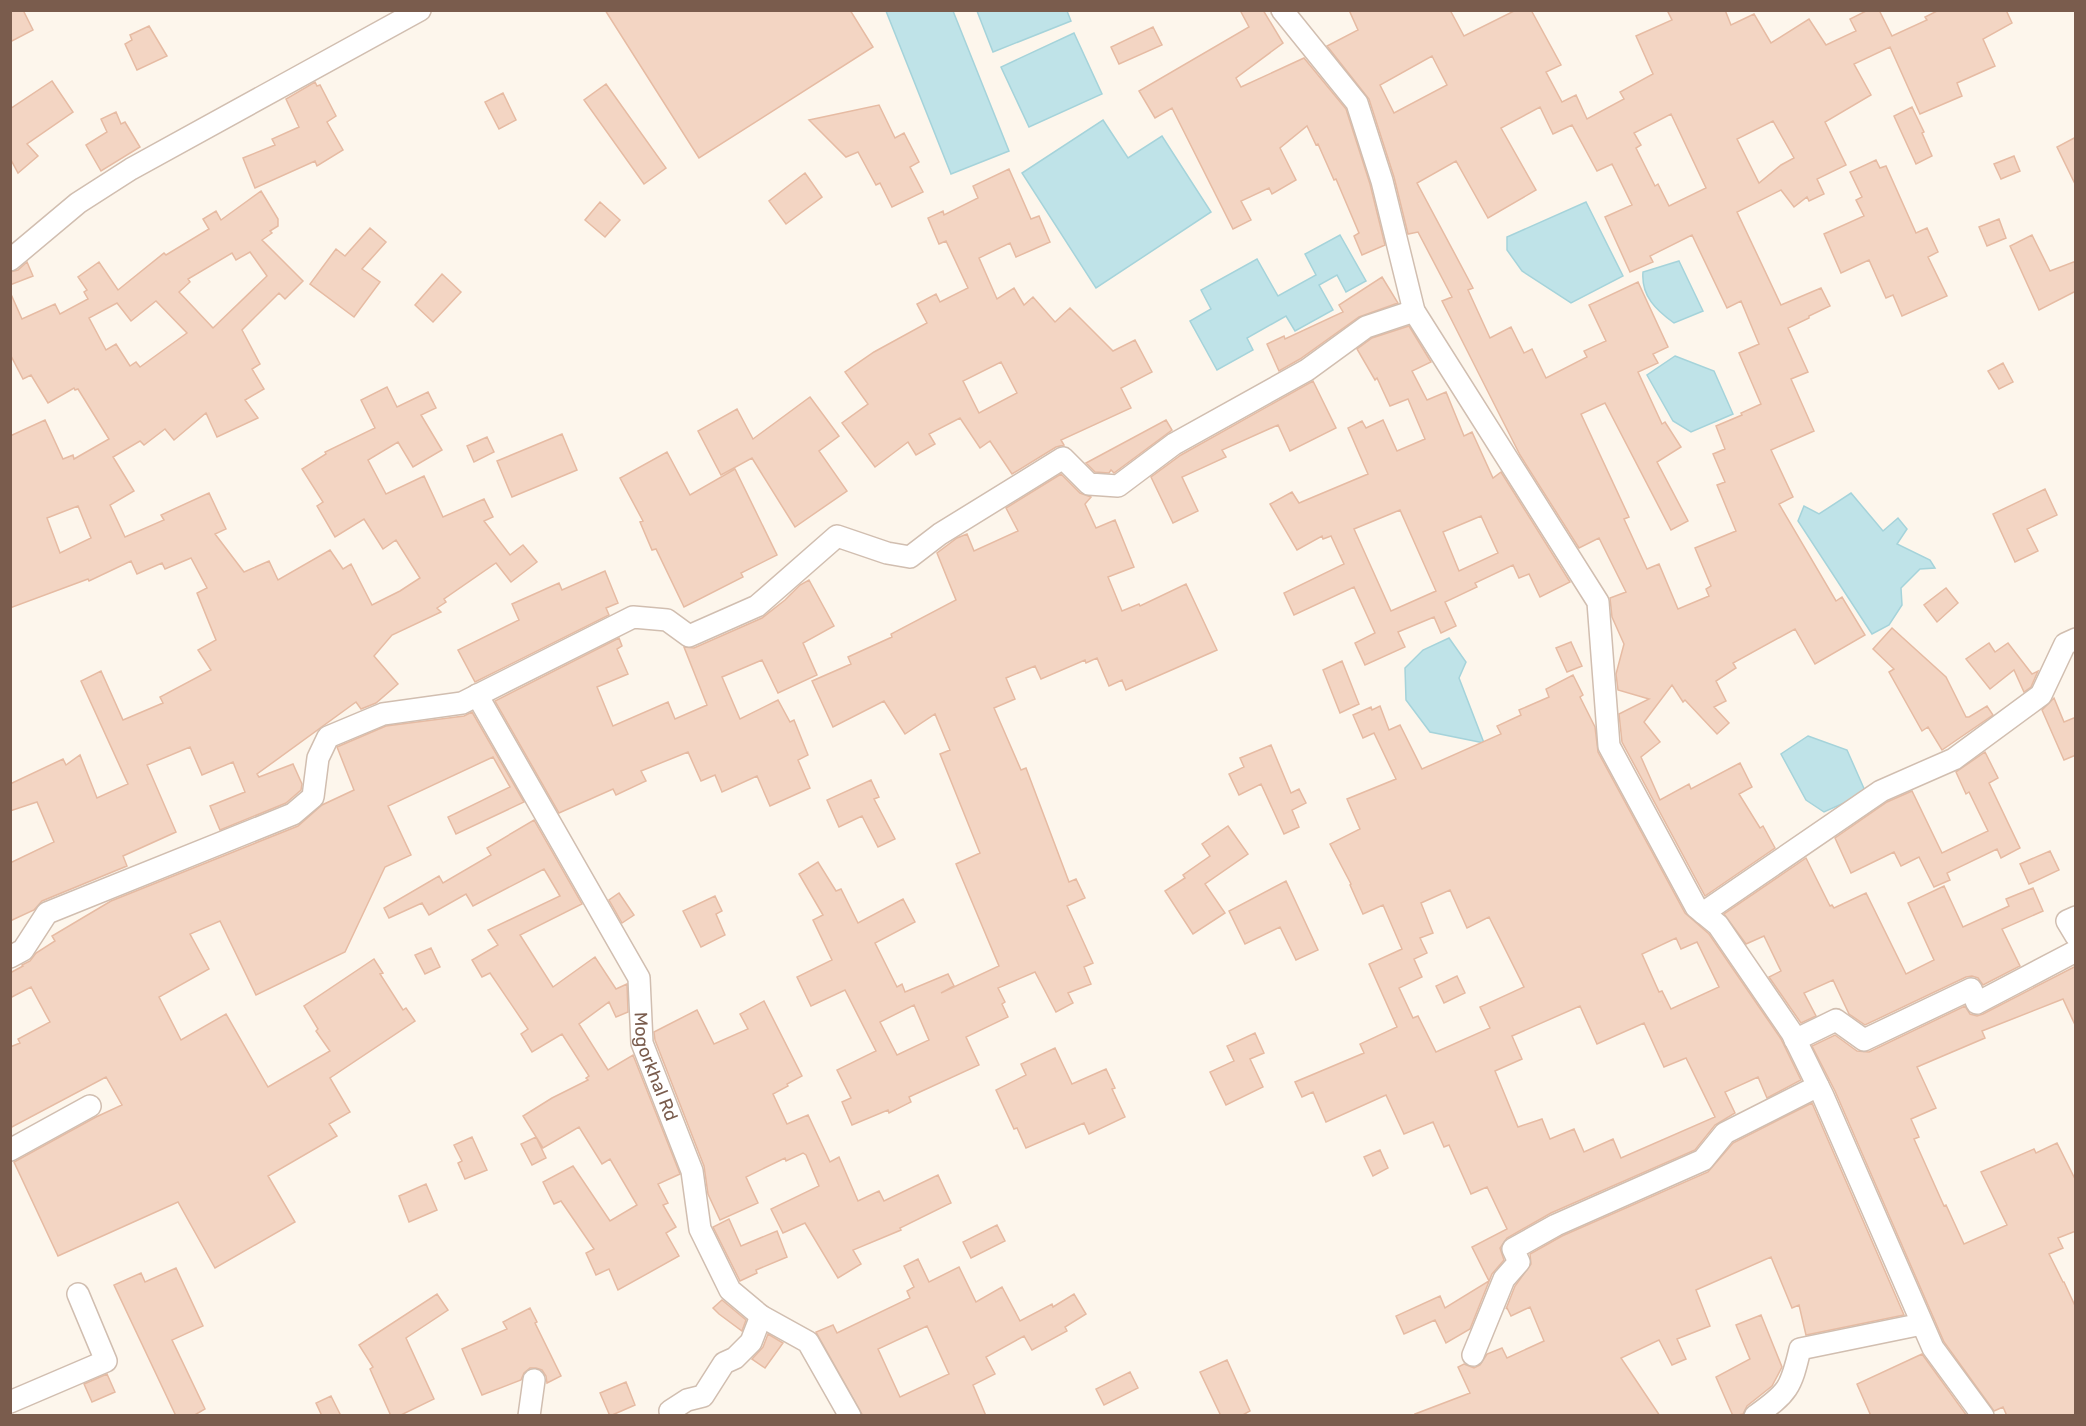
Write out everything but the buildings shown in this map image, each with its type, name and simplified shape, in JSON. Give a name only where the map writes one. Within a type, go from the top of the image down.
[{"type":"street","points":[[10,260],[78,203],[131,169],[420,10]]},
{"type":"street","points":[[1282,10],[1357,103],[1382,181],[1414,311],[1598,602],[1609,746],[1696,907],[1718,925],[1796,1040],[1933,1348],[1983,1416]]},
{"type":"street","points":[[10,957],[23,951],[47,913],[293,814],[313,797],[318,758],[328,737],[383,714],[462,703],[633,617],[668,620],[689,636],[757,606],[837,536],[887,553],[910,557],[940,534],[1064,459],[1089,484],[1118,486],[1174,444],[1307,370],[1366,327],[1414,311]]},
{"type":"street","points":[[1703,913],[1881,791],[1954,759],[2041,695],[2065,644],[2076,639]]},
{"type":"street","name":"Mogorkhal Rd","points":[[477,695],[639,978],[642,1043],[692,1171],[700,1229],[730,1290],[761,1316],[808,1342],[850,1416]]},
{"type":"street","points":[[2076,917],[2067,921],[2076,936]]},
{"type":"street","points":[[1796,1040],[1836,1020],[1864,1040],[1971,989],[1977,1003],[2076,951]]},
{"type":"street","points":[[1473,1355],[1504,1279],[1519,1262],[1513,1249],[1556,1225],[1703,1160],[1725,1133],[1818,1086]]},
{"type":"street","points":[[10,1150],[90,1106]]},
{"type":"street","points":[[10,1402],[106,1362],[78,1294]]},
{"type":"street","points":[[672,1416],[670,1411],[687,1400],[703,1396],[724,1363],[735,1358],[751,1342],[761,1316]]},
{"type":"street","points":[[1755,1416],[1777,1400],[1792,1381],[1800,1349],[1922,1324]]},
{"type":"street","points":[[529,1416],[534,1380]]},
{"type":"water","points":[[886,11],[953,11],[1009,151],[951,174]]},
{"type":"water","points":[[977,11],[1067,11],[1071,21],[993,52]]},
{"type":"water","points":[[1074,33],[1102,94],[1029,127],[1001,67]]},
{"type":"water","points":[[1103,120],[1128,158],[1162,136],[1211,212],[1096,288],[1022,173]]},
{"type":"water","points":[[1586,202],[1623,276],[1571,303],[1522,271],[1507,250],[1507,237]]},
{"type":"water","points":[[1340,235],[1366,281],[1346,292],[1337,275],[1319,285],[1333,310],[1295,331],[1286,316],[1247,338],[1253,350],[1217,370],[1190,321],[1211,309],[1201,290],[1257,259],[1278,296],[1316,275],[1305,254]]},
{"type":"water","points":[[1679,261],[1703,311],[1674,323],[1651,302],[1644,288],[1643,272]]},
{"type":"water","points":[[1675,356],[1714,371],[1733,414],[1691,432],[1673,421],[1647,375]]},
{"type":"water","points":[[1851,493],[1883,531],[1898,518],[1907,529],[1897,544],[1930,560],[1935,568],[1920,569],[1901,588],[1902,605],[1889,625],[1872,634],[1798,521],[1804,506],[1819,514]]},
{"type":"water","points":[[1449,638],[1466,662],[1459,678],[1484,743],[1430,732],[1406,700],[1405,668],[1423,650]]},
{"type":"water","points":[[1808,736],[1847,750],[1866,793],[1824,812],[1806,800],[1781,754]]}]
